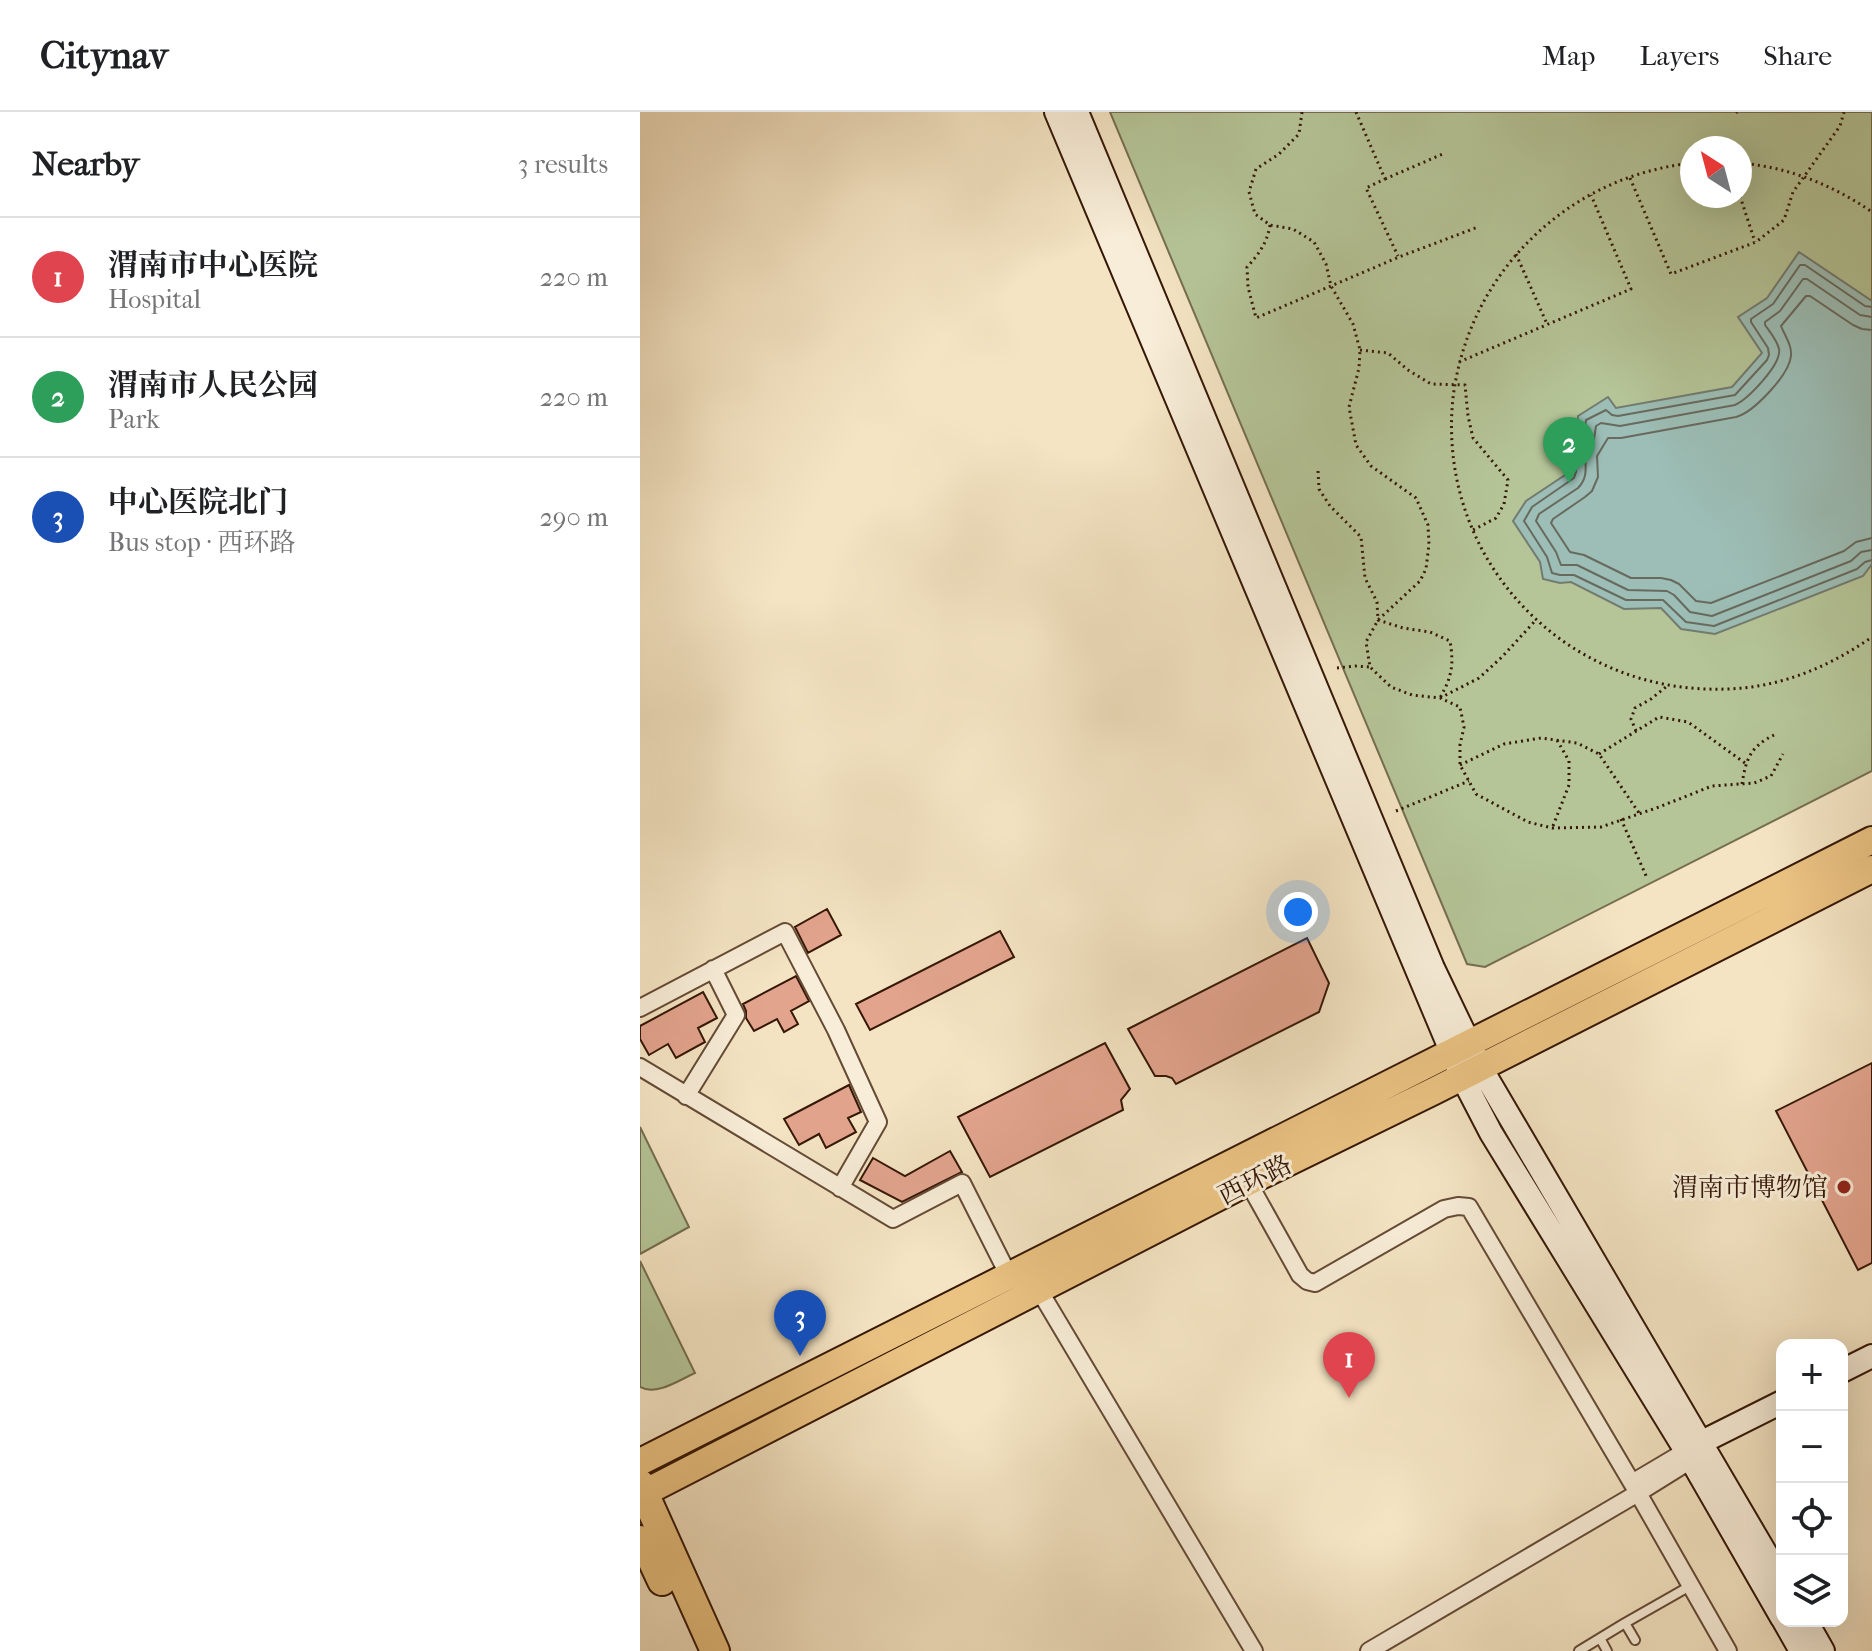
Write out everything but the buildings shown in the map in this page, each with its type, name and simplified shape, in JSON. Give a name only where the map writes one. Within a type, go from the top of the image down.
[{"type":"highway","points":[[641,1491],[715,1651]]},
{"type":"highway","points":[[640,1540],[695,1651]]},
{"type":"main road","points":[[1056,112],[1466,1060]]},
{"type":"main road","points":[[1077,112],[1433,968],[1491,1133],[1776,1572]]},
{"type":"main road","name":"西环路","points":[[641,1491],[1248,1182],[1872,840]]},
{"type":"main road","name":"西环路","points":[[640,1462],[1009,1276],[1872,869]]},
{"type":"main road","points":[[1848,1368],[1872,1356]]},
{"type":"main road","points":[[1848,1381],[1872,1369]]},
{"type":"main road","points":[[1696,1452],[1776,1405]]},
{"type":"main road","points":[[1696,1452],[1776,1418]]},
{"type":"main road","points":[[1696,1452],[1776,1606]]},
{"type":"main road","points":[[1788,1627],[1801,1651]]},
{"type":"main road","points":[[1809,1627],[1823,1651]]},
{"type":"street","points":[[640,1008],[785,932],[836,1030],[878,1122],[840,1188]]},
{"type":"street","points":[[686,1096],[736,1015],[713,969]]},
{"type":"street","points":[[640,1067],[893,1219],[962,1183],[1009,1276]]},
{"type":"street","points":[[1248,1182],[1300,1275],[1315,1283],[1444,1209],[1469,1207],[1728,1651]]},
{"type":"street","points":[[1039,1290],[1254,1651]]},
{"type":"street","points":[[1369,1651],[1696,1452]]},
{"type":"lane","points":[[1579,1651],[1691,1586]]},
{"type":"lane","points":[[1625,1623],[1635,1640]]},
{"type":"lane","points":[[1600,1638],[1607,1651]]},
{"type":"path","points":[[1302,112],[1299,134],[1279,154],[1256,169],[1249,192],[1255,214],[1270,225],[1293,229],[1314,242],[1326,264],[1331,286],[1353,324],[1360,350],[1359,368],[1349,407],[1356,445],[1371,466],[1416,498],[1428,525],[1426,569],[1420,581],[1378,620],[1366,642],[1370,667],[1391,687],[1412,695],[1440,698],[1460,707],[1464,727],[1460,765],[1476,794],[1528,822],[1552,828],[1601,827],[1712,786],[1754,783],[1771,776],[1783,754]]},
{"type":"path","points":[[1356,112],[1385,179]]},
{"type":"path","points":[[1629,177],[1671,274],[1756,242],[1784,220],[1793,192],[1840,126],[1844,112]]},
{"type":"path","points":[[1399,257],[1366,188],[1445,153]]},
{"type":"path","points":[[1752,164],[1803,176],[1845,195],[1872,212]]},
{"type":"path","points":[[1680,165],[1629,177],[1591,194],[1559,214],[1516,254],[1489,290],[1473,322],[1459,362],[1451,430],[1460,495],[1473,530],[1499,577],[1536,620],[1584,655],[1639,679],[1668,686],[1725,689],[1780,681],[1829,664],[1872,637]]},
{"type":"path","points":[[1459,362],[1631,289],[1591,194]]},
{"type":"path","points":[[1744,208],[1756,242]]},
{"type":"path","points":[[1270,225],[1268,237],[1247,267],[1248,287],[1256,318],[1478,227]]},
{"type":"path","points":[[1516,254],[1547,324]]},
{"type":"path","points":[[1360,350],[1388,353],[1431,384],[1465,385],[1473,438],[1508,480],[1504,504],[1496,518],[1473,530]]},
{"type":"path","points":[[1318,471],[1319,489],[1330,506],[1361,537],[1365,578],[1377,602],[1378,620]]},
{"type":"path","points":[[1378,620],[1430,632],[1450,641],[1453,658],[1451,678],[1440,698]]},
{"type":"path","points":[[1440,698],[1479,678],[1536,620]]},
{"type":"path","points":[[1337,668],[1370,667]]},
{"type":"path","points":[[1636,731],[1631,719],[1635,708],[1668,686]]},
{"type":"path","points":[[1599,754],[1659,717],[1688,722],[1745,763]]},
{"type":"path","points":[[1742,784],[1745,763],[1760,742],[1774,735]]},
{"type":"path","points":[[1460,765],[1504,744],[1541,738],[1577,743],[1599,754],[1639,813]]},
{"type":"path","points":[[1552,828],[1569,785],[1569,761],[1557,740]]},
{"type":"path","points":[[1396,811],[1469,781]]},
{"type":"path","points":[[1621,819],[1647,878]]},
{"type":"green space","points":[[1110,112],[1872,112],[1872,771],[1485,967],[1467,964]]},
{"type":"green space","points":[[640,1127],[689,1227],[640,1254]]},
{"type":"green space","points":[[640,1261],[695,1373],[654,1390],[640,1387]]},
{"type":"water","points":[[1799,252],[1872,301],[1872,564],[1863,576],[1715,634],[1681,629],[1661,608],[1624,609],[1571,582],[1543,579],[1540,562],[1513,521],[1526,501],[1568,473],[1565,443],[1577,433],[1578,416],[1608,397],[1616,408],[1732,387],[1762,353],[1738,317],[1767,298]]},
{"type":"place","name":"渭南市人民公园","points":[[1569,483]]},
{"type":"place","name":"渭南市博物馆","points":[[1844,1187]]},
{"type":"place","name":"中心医院北门","points":[[800,1356]]},
{"type":"place","name":"渭南市中心医院","points":[[1349,1398]]}]
